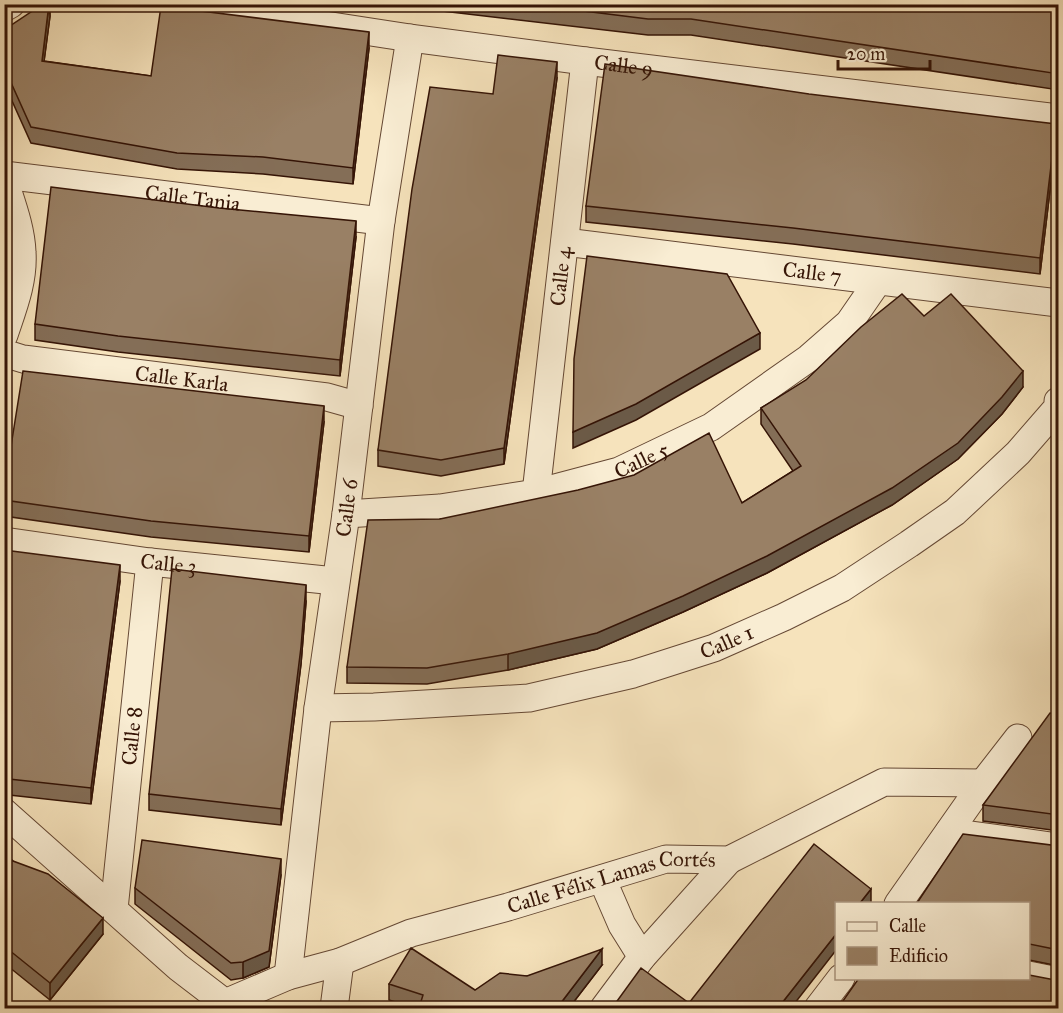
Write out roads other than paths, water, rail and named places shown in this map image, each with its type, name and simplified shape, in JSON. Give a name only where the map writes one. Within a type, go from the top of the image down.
[{"type":"street","points":[[4,8],[11,4]]},
{"type":"street","name":"Calle 9","points":[[188,4],[410,38],[585,61],[1059,118]]},
{"type":"street","name":"Calle 6","points":[[288,976],[318,708],[346,514],[381,221],[410,38]]},
{"type":"street","name":"Calle 4","points":[[536,493],[585,61]]},
{"type":"street","points":[[4,177],[20,233],[14,256],[20,284],[4,335]]},
{"type":"street","name":"Calle Tania","points":[[4,177],[381,221]]},
{"type":"street","name":"Calle 7","points":[[565,242],[1059,303]]},
{"type":"street","name":"Calle 5","points":[[346,514],[440,508],[536,493],[618,471],[711,427],[817,351],[849,323],[878,281]]},
{"type":"street","name":"Calle Karla","points":[[4,353],[23,358],[327,397],[359,406]]},
{"type":"street","name":"Calle 1","points":[[318,708],[529,698],[633,674],[714,648],[842,588],[955,512],[1018,453],[1058,406],[1059,401]]},
{"type":"street","name":"Calle 3","points":[[4,541],[150,562],[335,581]]},
{"type":"street","name":"Calle 8","points":[[114,909],[150,562]]},
{"type":"street","points":[[899,902],[983,783],[1018,738]]},
{"type":"street","name":"Calle Félix Lamas Cortés","points":[[114,909],[178,967],[225,1003],[288,976],[340,962],[411,933],[508,907],[666,859],[729,860],[884,782],[983,783]]},
{"type":"street","points":[[4,812],[114,909]]},
{"type":"street","points":[[950,832],[1059,847]]},
{"type":"street","points":[[604,1008],[642,957],[729,860]]},
{"type":"street","points":[[602,879],[622,925],[642,957]]},
{"type":"street","points":[[334,1008],[340,962]]},
{"type":"street","points":[[1030,975],[1059,981]]},
{"type":"street","points":[[818,1008],[840,980]]}]
